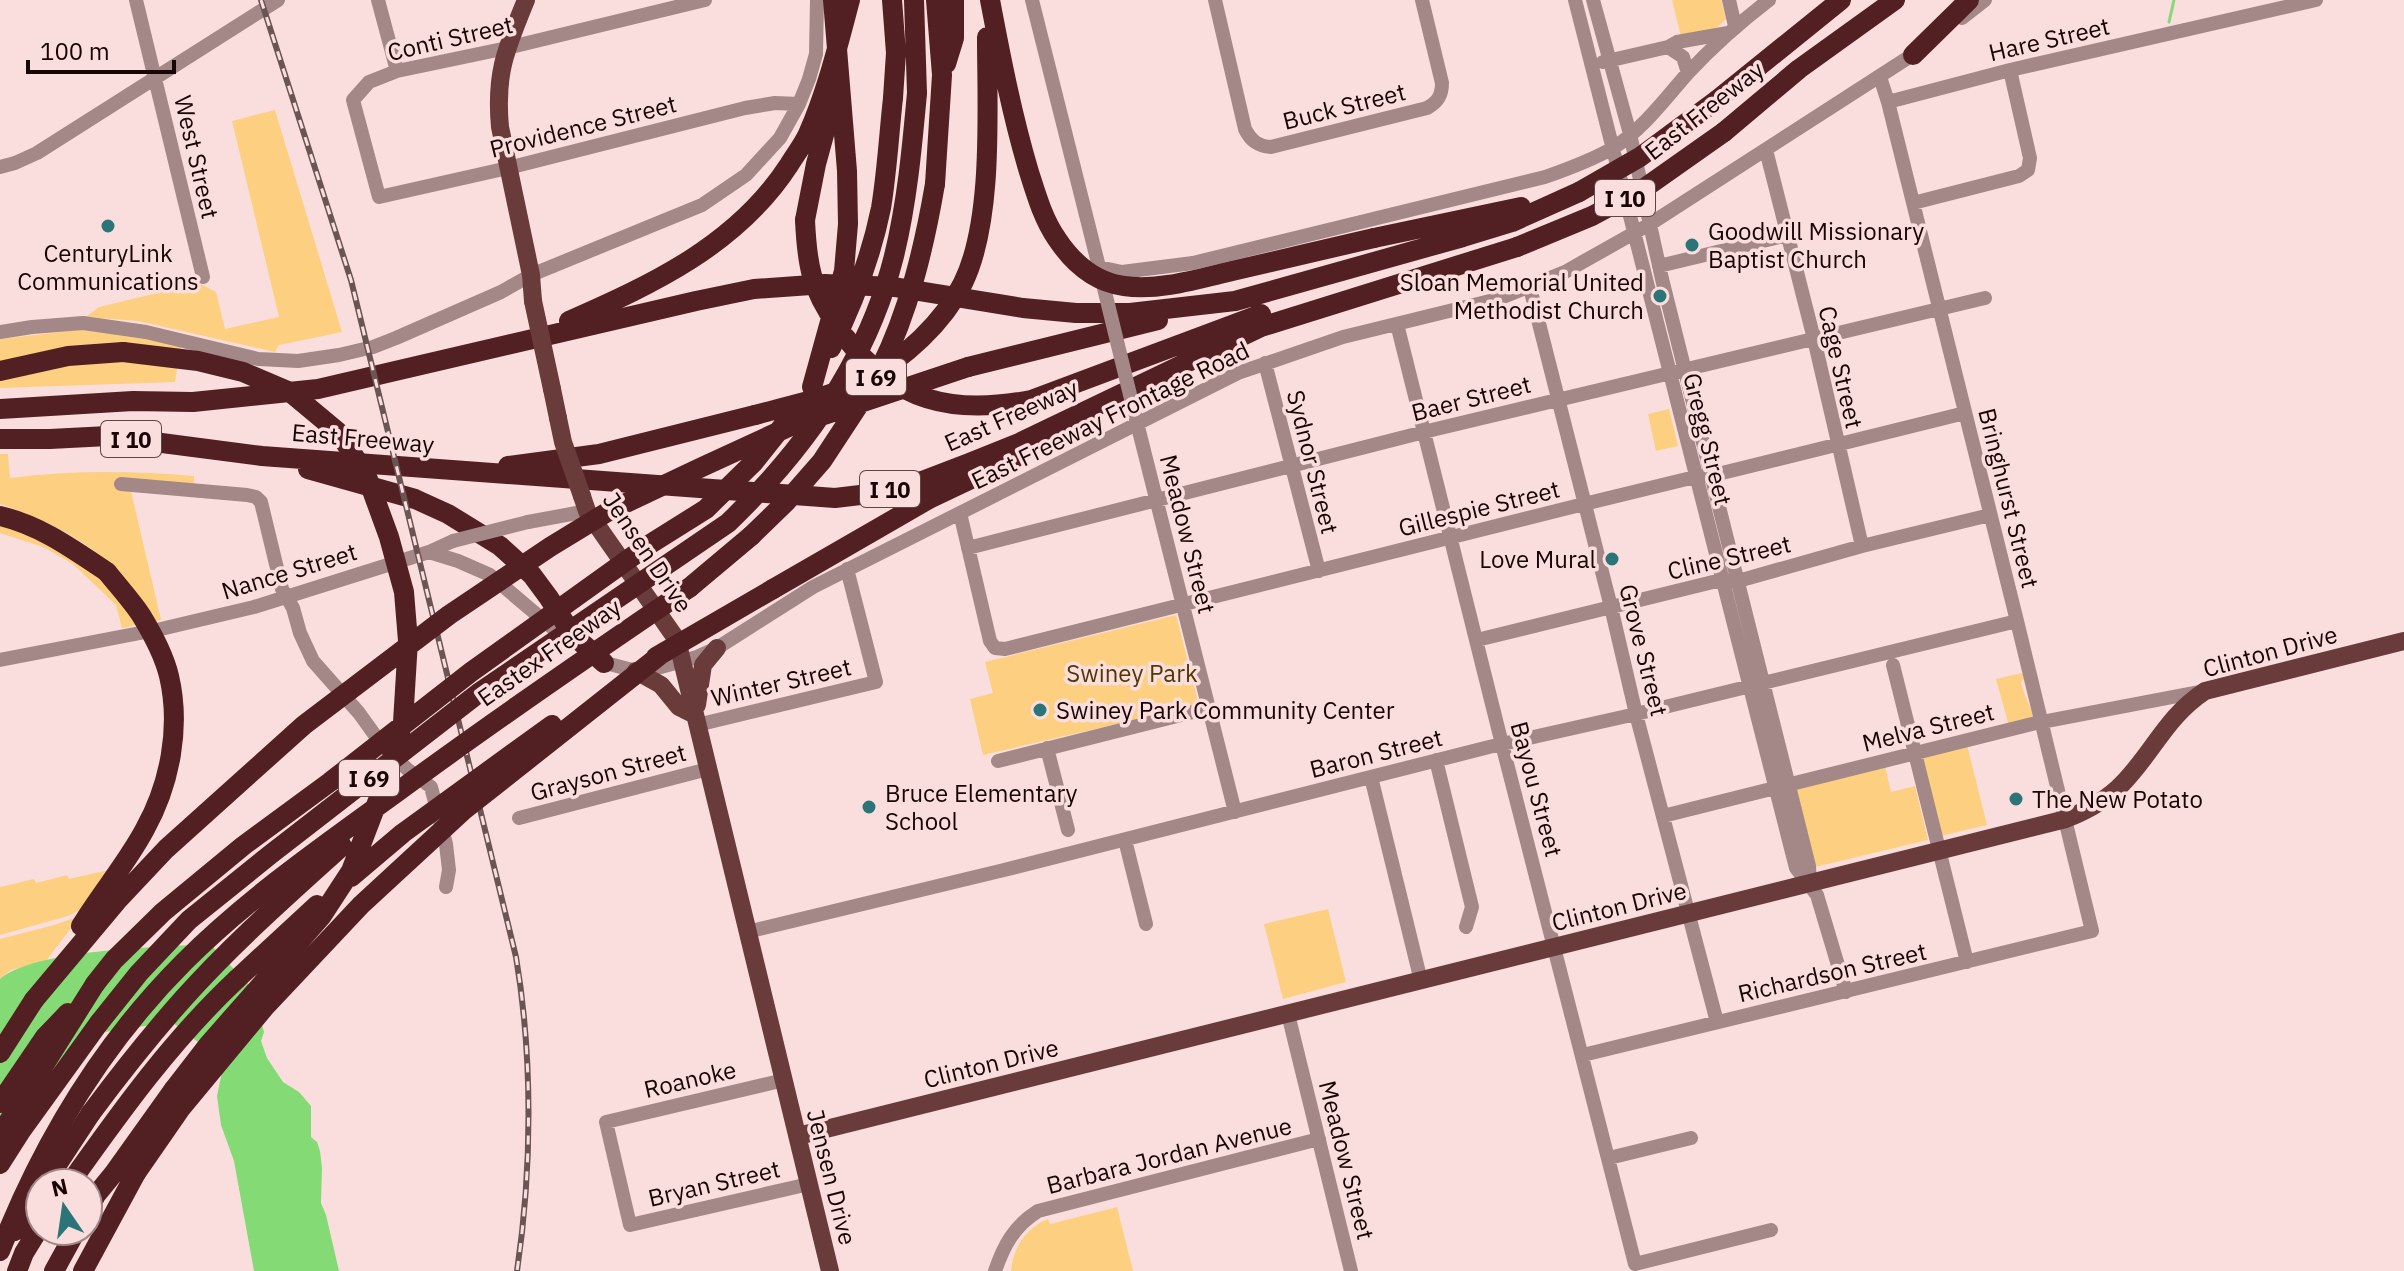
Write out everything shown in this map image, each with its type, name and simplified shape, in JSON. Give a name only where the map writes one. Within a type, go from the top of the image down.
[{"type":"highway","points":[[812,387],[844,271],[848,224],[847,171],[833,0]]},
{"type":"highway","points":[[850,0],[839,77],[805,220],[806,254],[820,302],[860,357],[924,398],[948,405],[1001,406],[1031,400],[1251,317],[1296,304],[1406,281]]},
{"type":"highway","points":[[513,343],[655,282],[695,258],[755,208],[780,178],[807,136],[850,0]]},
{"type":"highway","name":"Eastex Freeway","points":[[0,1135],[95,984],[114,960],[163,912],[243,846],[483,663],[647,546],[706,509],[754,462],[812,387],[848,314],[870,251],[881,208],[893,98],[896,53],[892,0]]},
{"type":"highway","name":"I 69","points":[[0,1164],[99,1023],[139,973],[189,920],[480,692],[728,523],[792,456],[854,361],[882,296],[900,232],[917,93],[914,0]]},
{"type":"highway","name":"Eastex Freeway","points":[[0,1253],[17,1206],[56,1130],[86,1082],[129,1024],[174,973],[242,909],[287,872],[554,679],[689,588],[749,539],[822,461],[873,383],[894,341],[920,263],[933,198],[942,102],[936,0]]},
{"type":"highway","points":[[942,75],[954,38],[954,0]]},
{"type":"highway","points":[[989,0],[1015,126],[1038,199],[1055,236],[1070,257],[1101,280],[1123,286],[1148,287],[1193,280],[1374,238],[1510,216]]},
{"type":"highway","points":[[432,470],[523,465],[599,454],[821,396],[864,380],[906,354],[964,283],[974,250],[982,211],[987,154],[989,0]]},
{"type":"highway","name":"East Freeway","points":[[0,409],[133,401],[193,402],[318,389],[754,289],[825,284],[894,287],[1023,308],[1076,313],[1130,313],[1235,301],[1579,192],[1640,157],[1717,100],[1841,0]]},
{"type":"highway","name":"East Freeway","points":[[0,439],[108,436],[262,456],[432,470],[835,498],[877,493],[922,481],[1019,443],[1261,327],[1517,247],[1592,216],[1646,187],[1724,132],[1799,69],[1895,0]]},
{"type":"highway","points":[[1913,55],[1969,0]]},
{"type":"highway","points":[[34,1000],[117,901],[166,849],[304,725],[462,606],[609,511],[791,426],[968,367],[1235,301]]},
{"type":"highway","points":[[81,1167],[165,1055],[215,999],[307,913],[403,833],[556,721],[664,652],[929,499],[1312,310]]},
{"type":"highway","points":[[0,371],[68,356],[123,352],[198,361],[243,372],[290,392],[338,432],[366,474],[389,537],[404,592],[408,641],[403,722],[383,787],[351,871],[321,917],[208,1045],[104,1185]]},
{"type":"highway","points":[[262,456],[415,499],[448,514],[500,546],[532,575],[572,634],[604,663]]},
{"type":"highway","points":[[0,516],[15,519],[64,543],[107,572],[140,613],[156,642],[169,676],[174,719],[169,764],[158,804],[144,831],[0,1053]]},
{"type":"highway","points":[[83,1271],[157,1139],[304,964],[361,905],[464,810],[664,652]]},
{"type":"highway","points":[[56,1167],[134,1056],[185,997],[261,919],[426,771]]},
{"type":"highway","points":[[0,1103],[45,1037],[95,984]]},
{"type":"highway","points":[[104,1193],[114,1173]]},
{"type":"highway","points":[[0,1253],[24,1216]]},
{"type":"highway","points":[[17,1271],[28,1247]]},
{"type":"highway","points":[[54,1271],[67,1247]]},
{"type":"highway","points":[[65,1271],[77,1247]]},
{"type":"main road","name":"Jensen Drive","points":[[526,0],[502,64],[498,105],[531,275],[533,301],[563,442],[584,504],[672,631],[683,662],[830,1271]]},
{"type":"main road","name":"Clinton Drive","points":[[798,1136],[2066,819],[2085,811],[2122,785],[2186,703],[2205,691],[2404,641]]},
{"type":"main road","points":[[696,720],[703,665],[717,648]]},
{"type":"main road","points":[[636,671],[661,685],[679,707],[696,720]]},
{"type":"street","name":"West Street","points":[[136,0],[203,277]]},
{"type":"street","points":[[0,167],[37,153],[278,0]]},
{"type":"street","points":[[378,0],[397,71]]},
{"type":"street","name":"Conti Street","points":[[379,197],[353,100],[369,82],[397,71],[705,0]]},
{"type":"street","points":[[0,332],[83,323],[146,332],[258,359],[298,361],[373,347],[501,292],[531,275],[702,205],[746,175],[780,138],[799,104],[816,54],[817,0]]},
{"type":"street","name":"Meadow Street","points":[[1032,0],[1235,812]]},
{"type":"street","name":"Buck Street","points":[[1215,0],[1245,129],[1256,144],[1271,147],[1427,108],[1439,99],[1442,83],[1422,0]]},
{"type":"street","name":"Gregg Street","points":[[1575,0],[1633,234],[1711,475],[1764,683],[1782,786]]},
{"type":"street","name":"Gregg Street","points":[[1593,0],[1630,134],[1650,224],[1695,477],[1721,580],[1749,686],[1809,866],[1810,883],[1817,895],[1846,992]]},
{"type":"street","points":[[1729,0],[1731,29]]},
{"type":"street","points":[[1099,267],[1122,272],[1166,268],[1275,245],[1568,169],[1613,147],[1630,134],[1656,112],[1688,73],[1731,29],[1769,0]]},
{"type":"street","name":"East Freeway Frontage Road","points":[[429,552],[490,575],[582,652],[604,663],[636,671],[683,662],[717,648],[792,599],[847,569],[960,513],[1136,418],[1238,373],[1317,345],[1498,299],[1565,272],[1650,224],[1880,77],[1985,0]]},
{"type":"street","name":"Hare Street","points":[[1888,102],[2010,70],[2316,0]]},
{"type":"street","points":[[1591,65],[1731,29]]},
{"type":"street","points":[[1668,47],[1683,57],[1688,73]]},
{"type":"street","points":[[1913,203],[2019,176],[2028,170],[2030,158],[2010,70]]},
{"type":"street","name":"Bringhurst Street","points":[[1880,77],[2092,931]]},
{"type":"street","name":"Providence Street","points":[[379,197],[745,108],[775,103],[799,104]]},
{"type":"street","name":"Cage Street","points":[[1766,150],[1862,546]]},
{"type":"street","points":[[1659,266],[1788,235]]},
{"type":"street","name":"Grove Street","points":[[1530,288],[1636,714],[1717,1022]]},
{"type":"street","name":"Baer Street","points":[[968,548],[1423,432],[1985,298]]},
{"type":"street","name":"Bayou Street","points":[[1397,324],[1635,1264],[1771,1230]]},
{"type":"street","name":"Sydnor Street","points":[[1265,363],[1319,571]]},
{"type":"street","name":"Gillespie Street","points":[[968,548],[990,641],[995,648],[1005,649],[1584,504],[1965,413]]},
{"type":"street","points":[[121,484],[256,497],[261,502],[282,589],[293,608],[313,661],[359,713],[382,745],[431,787],[446,844],[449,870],[446,887]]},
{"type":"street","name":"Nance Street","points":[[0,660],[161,629],[287,598],[429,552],[453,541],[584,504]]},
{"type":"street","points":[[960,513],[968,548]]},
{"type":"street","name":"Cline Street","points":[[1477,640],[1721,580],[1738,581],[1862,546],[1990,515]]},
{"type":"street","name":"Winter Street","points":[[696,720],[876,682],[847,569]]},
{"type":"street","name":"Baron Street","points":[[747,932],[1436,760],[2017,621]]},
{"type":"street","points":[[1893,665],[1967,962]]},
{"type":"street","name":"Melva Street","points":[[1663,816],[2041,722],[2205,691]]},
{"type":"street","points":[[998,761],[1209,708]]},
{"type":"street","points":[[1047,748],[1068,830]]},
{"type":"street","points":[[1436,760],[1472,907],[1466,927]]},
{"type":"street","name":"Grayson Street","points":[[519,818],[708,769]]},
{"type":"street","points":[[1371,777],[1421,981]]},
{"type":"street","points":[[1125,840],[1146,924]]},
{"type":"street","name":"Richardson Street","points":[[1583,1055],[2092,931]]},
{"type":"street","name":"Meadow Street","points":[[1288,1014],[1351,1271]]},
{"type":"street","name":"Roanoke","points":[[630,1225],[606,1122],[784,1080]]},
{"type":"street","points":[[1609,1158],[1691,1138]]},
{"type":"street","name":"Barbara Jordan Avenue","points":[[995,1271],[1009,1238],[1019,1224],[1038,1211],[1319,1139]]},
{"type":"street","name":"Bryan Street","points":[[630,1225],[809,1184]]},
{"type":"green space","points":[[1672,0],[1721,0],[1726,19],[1712,32],[1681,37]]},
{"type":"green space","points":[[275,110],[342,332],[279,345],[275,352],[138,321],[86,317],[99,307],[199,283],[216,292],[225,329],[279,317],[232,121]]},
{"type":"green space","points":[[77,330],[103,331],[181,344],[175,382],[0,388],[0,339]]},
{"type":"green space","points":[[1669,409],[1678,446],[1656,451],[1648,414]]},
{"type":"green space","points":[[0,454],[8,454],[10,478],[102,472],[194,476],[194,484],[131,491],[161,620],[122,628],[116,605],[73,564],[43,547],[0,533],[0,521],[122,574],[65,532],[0,504]]},
{"type":"green space","name":"Swiney Park","points":[[1176,615],[1199,705],[983,755],[970,699],[993,693],[985,662]]},
{"type":"green space","points":[[2022,673],[2024,679],[2021,682],[2033,717],[2009,726],[1996,679]]},
{"type":"green space","points":[[1967,745],[1987,825],[1941,836],[1921,756]]},
{"type":"green space","points":[[1885,766],[1891,792],[1915,786],[1928,840],[1815,867],[1796,787]]},
{"type":"green space","points":[[113,869],[86,907],[68,916],[0,935],[0,887],[34,879],[36,883],[67,875],[69,879]]},
{"type":"green space","points":[[1328,909],[1346,982],[1283,999],[1264,924]]},
{"type":"green space","points":[[80,916],[46,961],[11,970],[0,979],[0,939]]},
{"type":"green space","points":[[1117,1207],[1133,1271],[1011,1271],[1022,1239],[1040,1223],[1048,1219],[1050,1224]]},
{"type":"shaded area","points":[[210,944],[252,988],[264,1032],[261,1041],[267,1058],[283,1082],[299,1092],[311,1106],[311,1137],[317,1142],[322,1168],[321,1203],[339,1271],[254,1271],[234,1161],[221,1125],[217,1096],[224,1062],[172,1022],[91,1034],[0,1130],[0,979],[41,961],[69,956],[131,948]]},
{"type":"waterway","points":[[2169,22],[2174,0]]},
{"type":"railway","points":[[261,0],[351,280],[516,957],[528,1074],[526,1194],[517,1271]]},
{"type":"place","name":"CenturyLink Communications","points":[[108,226]]},
{"type":"place","name":"Goodwill Missionary Baptist Church","points":[[1692,245]]},
{"type":"place","name":"Sloan Memorial United Methodist Church","points":[[1660,296]]},
{"type":"place","name":"Love Mural","points":[[1612,559]]},
{"type":"place","name":"Swiney Park Community Center","points":[[1040,710]]},
{"type":"place","name":"The New Potato","points":[[2016,799]]},
{"type":"place","name":"Bruce Elementary School","points":[[869,807]]}]
